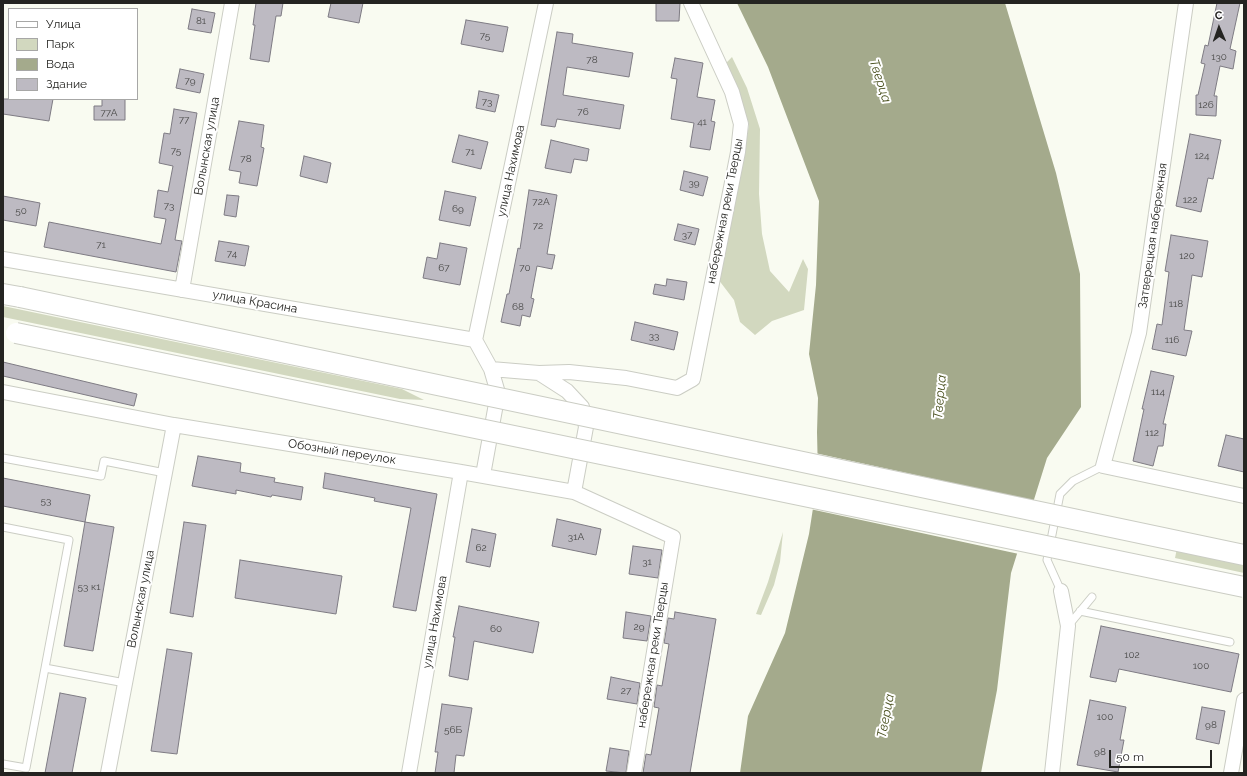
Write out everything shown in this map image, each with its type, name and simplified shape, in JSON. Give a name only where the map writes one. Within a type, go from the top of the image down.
[{"type":"main road","points":[[12,295],[1244,555]]},
{"type":"main road","points":[[9,332],[1244,587]]},
{"type":"street","name":"Волынская улица","points":[[182,290],[232,3]]},
{"type":"street","name":"улица Нахимова","points":[[475,340],[546,3]]},
{"type":"street","name":"набережная реки Тверцы","points":[[539,373],[583,373],[626,378],[677,388],[692,379],[738,152],[741,124],[732,92],[691,3]]},
{"type":"street","name":"Затверецкая набережная","points":[[1103,466],[1139,333],[1186,3]]},
{"type":"street","name":"улица Красина","points":[[3,259],[475,340]]},
{"type":"street","points":[[475,340],[491,369],[498,393],[483,475]]},
{"type":"street","points":[[491,369],[539,373],[567,391],[582,407],[586,427],[574,492]]},
{"type":"street","name":"Обозный переулок","points":[[3,392],[174,425],[483,475],[574,492],[673,537]]},
{"type":"street","name":"Волынская улица","points":[[108,773],[174,425]]},
{"type":"street","points":[[1103,466],[1244,496]]},
{"type":"street","name":"улица Нахимова","points":[[408,773],[461,472]]},
{"type":"street","name":"набережная реки Тверцы","points":[[634,773],[673,537]]},
{"type":"street","points":[[1052,773],[1068,626],[1061,591]]},
{"type":"street","points":[[1231,773],[1244,700]]},
{"type":"lane","points":[[3,458],[101,476],[104,461],[165,472]]},
{"type":"lane","points":[[1061,591],[1047,560],[1060,494],[1073,481],[1103,466]]},
{"type":"lane","points":[[3,527],[69,540],[26,768],[3,764]]},
{"type":"lane","points":[[1068,626],[1092,597]]},
{"type":"lane","points":[[1080,611],[1230,642]]},
{"type":"lane","points":[[45,668],[125,683]]},
{"type":"green space","points":[[732,57],[747,88],[760,129],[759,194],[762,234],[770,271],[789,292],[803,259],[808,269],[804,310],[772,321],[755,335],[740,322],[734,300],[718,279],[723,241],[736,198],[749,125],[742,101],[726,63]]},
{"type":"green space","points":[[3,306],[402,389],[424,400],[400,399],[3,317]]},
{"type":"green space","points":[[783,532],[780,562],[774,585],[761,615],[756,614],[768,582]]},
{"type":"green space","points":[[1177,548],[1244,563],[1244,573],[1175,558]]},
{"type":"water","name":"Тверца","points":[[737,3],[1005,3],[1056,173],[1080,274],[1081,407],[1047,458],[1011,573],[997,690],[981,773],[740,773],[748,716],[785,633],[809,534],[818,476],[818,398],[809,354],[816,285],[819,201],[768,67]]},
{"type":"pier","points":[[815,453],[1035,501],[1019,554],[810,509],[816,476]]},
{"type":"building","points":[[256,3],[283,3],[281,16],[276,16],[269,62],[250,59],[255,25],[253,25]]},
{"type":"building","points":[[331,3],[363,3],[359,23],[328,17]]},
{"type":"building","points":[[656,3],[680,3],[679,21],[656,21]]},
{"type":"building","points":[[1217,3],[1240,3],[1230,49],[1236,51],[1233,69],[1220,66],[1214,96],[1217,96],[1216,116],[1196,115],[1196,95],[1198,95],[1205,64],[1201,63],[1205,45],[1208,46]]},
{"type":"building","points":[[192,9],[215,13],[211,33],[188,29]]},
{"type":"building","points":[[466,20],[508,27],[503,52],[461,44]]},
{"type":"building","points":[[557,32],[573,34],[572,43],[633,53],[629,77],[567,67],[563,95],[624,105],[620,129],[557,119],[555,127],[541,125]]},
{"type":"building","points":[[675,58],[703,63],[697,97],[715,100],[711,121],[715,122],[710,150],[690,147],[694,123],[671,119],[677,79],[671,78]]},
{"type":"building","points":[[180,69],[204,74],[200,93],[176,88]]},
{"type":"building","points":[[479,91],[499,95],[495,112],[476,108]]},
{"type":"building","points":[[3,99],[53,100],[49,121],[3,114]]},
{"type":"building","points":[[102,100],[125,100],[125,120],[94,120],[94,106],[102,106]]},
{"type":"building","points":[[174,109],[197,113],[175,240],[182,241],[176,272],[44,247],[49,222],[161,244],[166,219],[154,217],[158,190],[168,192],[173,166],[159,163],[164,133],[170,134]]},
{"type":"building","points":[[239,121],[264,125],[261,147],[264,148],[257,186],[239,183],[241,172],[229,170]]},
{"type":"building","points":[[1190,134],[1221,140],[1213,179],[1208,178],[1201,212],[1176,206]]},
{"type":"building","points":[[459,135],[488,142],[481,169],[452,162]]},
{"type":"building","points":[[551,140],[589,149],[587,161],[574,159],[571,173],[545,168]]},
{"type":"building","points":[[304,156],[331,163],[327,183],[300,176]]},
{"type":"building","points":[[684,171],[708,177],[703,196],[680,190]]},
{"type":"building","points":[[529,190],[557,195],[547,254],[555,255],[552,269],[537,266],[531,298],[534,299],[530,317],[522,315],[520,326],[501,322],[507,294],[509,294],[518,248],[520,249]]},
{"type":"building","points":[[445,191],[476,197],[470,226],[439,220]]},
{"type":"building","points":[[227,195],[239,196],[236,217],[224,215]]},
{"type":"building","points":[[3,196],[40,203],[36,226],[3,220]]},
{"type":"building","points":[[678,224],[699,229],[695,245],[674,240]]},
{"type":"building","points":[[1171,235],[1208,241],[1202,277],[1192,275],[1184,330],[1192,331],[1186,356],[1152,349],[1157,324],[1162,325],[1169,272],[1165,271]]},
{"type":"building","points":[[219,241],[249,246],[245,266],[215,261]]},
{"type":"building","points":[[440,243],[467,248],[460,285],[423,278],[427,257],[437,259]]},
{"type":"building","points":[[667,279],[687,282],[684,300],[653,294],[655,284],[666,286]]},
{"type":"building","points":[[635,322],[678,332],[674,350],[631,340]]},
{"type":"building","points":[[3,362],[137,394],[134,406],[3,376]]},
{"type":"building","points":[[1151,371],[1174,376],[1163,424],[1166,424],[1163,446],[1158,446],[1153,466],[1133,461],[1144,409],[1142,409]]},
{"type":"building","points":[[1226,435],[1244,439],[1244,472],[1218,466]]},
{"type":"building","points":[[198,456],[241,463],[240,472],[275,478],[274,482],[303,487],[301,500],[272,495],[271,497],[236,490],[236,494],[192,486]]},
{"type":"building","points":[[325,473],[437,494],[416,611],[393,607],[411,508],[374,501],[375,498],[323,488]]},
{"type":"building","points":[[3,478],[90,495],[85,522],[3,506]]},
{"type":"building","points":[[557,519],[601,529],[596,555],[552,546]]},
{"type":"building","points":[[85,522],[114,527],[93,651],[64,646]]},
{"type":"building","points":[[184,522],[206,525],[193,617],[170,613]]},
{"type":"building","points":[[472,529],[496,534],[490,567],[466,562]]},
{"type":"building","points":[[633,546],[662,550],[658,578],[629,574]]},
{"type":"building","points":[[240,560],[342,576],[336,614],[235,598]]},
{"type":"building","points":[[459,606],[539,622],[533,653],[474,641],[468,680],[449,676],[455,637],[453,637]]},
{"type":"building","points":[[626,612],[651,616],[647,641],[623,638]]},
{"type":"building","points":[[675,612],[716,619],[690,773],[643,773],[646,754],[651,755],[659,708],[654,707],[657,685],[662,686],[669,644],[664,643],[668,618],[674,619]]},
{"type":"building","points":[[1101,626],[1239,654],[1231,692],[1119,669],[1116,682],[1090,677]]},
{"type":"building","points":[[167,649],[192,653],[177,754],[151,751]]},
{"type":"building","points":[[611,677],[640,683],[637,704],[607,699]]},
{"type":"building","points":[[60,693],[86,698],[72,773],[45,773]]},
{"type":"building","points":[[1090,700],[1126,707],[1120,740],[1124,740],[1118,772],[1077,765]]},
{"type":"building","points":[[442,704],[472,708],[464,756],[456,755],[454,773],[435,773],[438,752],[435,752]]},
{"type":"building","points":[[1202,707],[1225,711],[1219,744],[1196,739]]},
{"type":"building","points":[[610,748],[629,751],[626,773],[606,771]]}]
